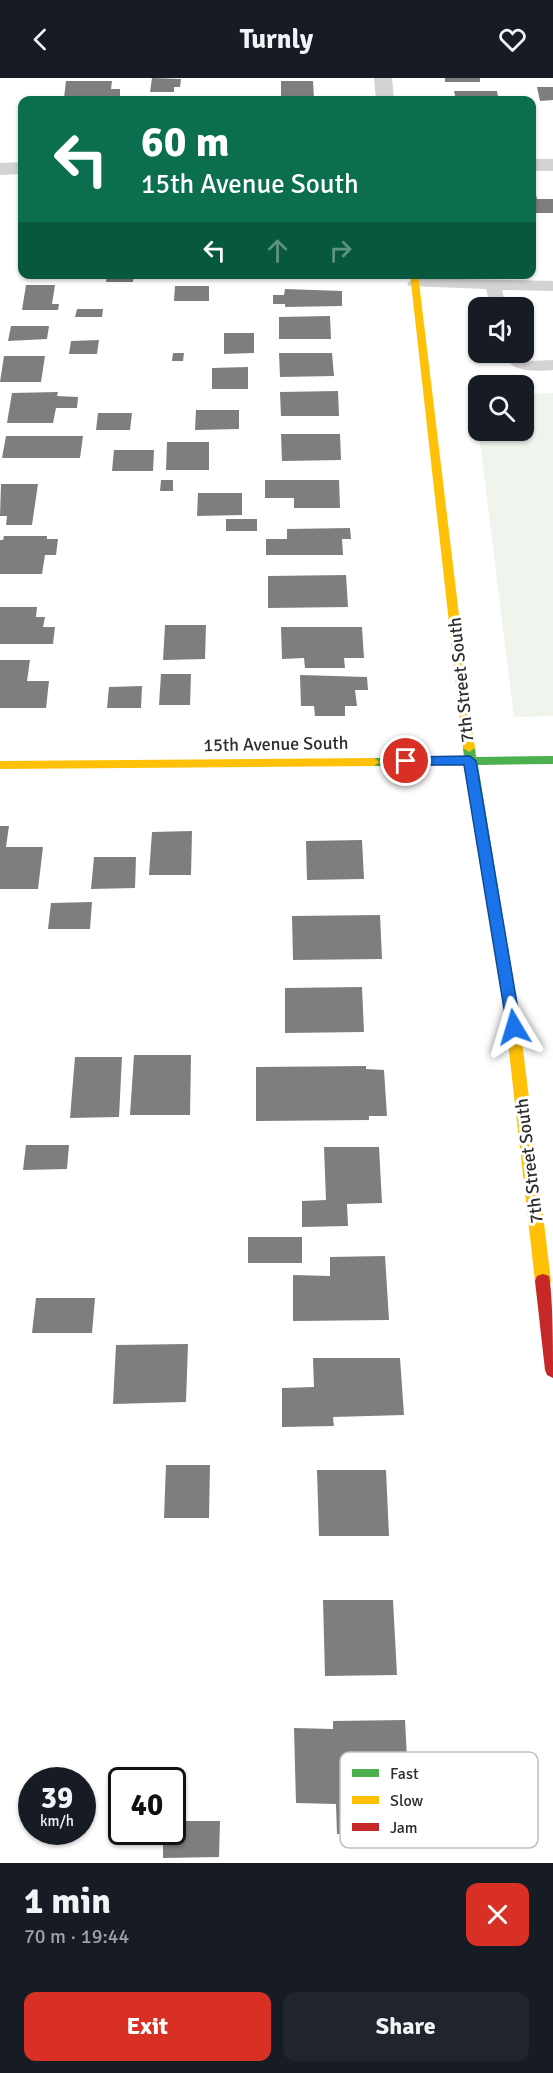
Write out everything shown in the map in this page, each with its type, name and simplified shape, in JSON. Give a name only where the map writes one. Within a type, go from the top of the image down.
[{"type":"street","points":[[383,78],[385,96]]},
{"type":"street","points":[[536,165],[553,165]]},
{"type":"street","points":[[0,169],[18,168]]},
{"type":"street","name":"7th Street South","points":[[415,279],[470,761],[511,1004],[553,1370]]},
{"type":"street","name":"15th Avenue South","points":[[0,765],[553,760]]},
{"type":"lane","points":[[415,279],[553,286]]},
{"type":"lane","points":[[493,284],[496,297]]},
{"type":"lane","points":[[522,363],[527,366],[553,365]]},
{"type":"shaded area","points":[[553,393],[553,716],[514,717],[479,441],[534,441],[534,394]]},
{"type":"building","points":[[152,78],[181,79],[180,87],[174,87],[174,92],[150,92]]},
{"type":"building","points":[[445,78],[480,78],[480,82],[445,82]]},
{"type":"building","points":[[66,81],[112,81],[111,89],[120,89],[120,96],[64,96]]},
{"type":"building","points":[[281,81],[313,81],[314,96],[281,96]]},
{"type":"building","points":[[537,87],[553,87],[553,100],[540,101]]},
{"type":"building","points":[[454,91],[497,91],[498,96],[455,96]]},
{"type":"building","points":[[536,195],[537,199],[553,199],[553,213],[536,213]]},
{"type":"building","points":[[106,279],[133,279],[133,282],[106,282]]},
{"type":"building","points":[[26,285],[55,285],[52,304],[59,304],[58,310],[22,310]]},
{"type":"building","points":[[175,286],[209,286],[209,301],[174,301]]},
{"type":"building","points":[[285,289],[342,291],[342,306],[285,307],[285,304],[273,304],[273,295],[284,295]]},
{"type":"building","points":[[77,309],[103,309],[102,317],[75,317]]},
{"type":"building","points":[[330,316],[331,339],[279,339],[279,317]]},
{"type":"building","points":[[11,326],[49,326],[47,339],[8,341]]},
{"type":"building","points":[[224,333],[254,333],[254,353],[224,354]]},
{"type":"building","points":[[99,340],[97,354],[69,354],[71,341]]},
{"type":"building","points":[[173,353],[184,353],[183,361],[172,361]]},
{"type":"building","points":[[279,353],[332,353],[334,376],[280,377]]},
{"type":"building","points":[[4,356],[45,356],[41,382],[0,382]]},
{"type":"building","points":[[248,367],[248,389],[212,389],[212,368]]},
{"type":"building","points":[[338,391],[339,416],[281,416],[280,392]]},
{"type":"building","points":[[58,392],[57,396],[78,397],[77,408],[56,408],[53,423],[7,423],[12,393]]},
{"type":"building","points":[[196,410],[239,410],[239,429],[195,430]]},
{"type":"building","points":[[98,413],[132,413],[130,430],[96,430]]},
{"type":"building","points":[[281,434],[340,434],[341,460],[282,461]]},
{"type":"building","points":[[6,436],[83,436],[80,458],[2,458]]},
{"type":"building","points":[[167,442],[209,442],[209,470],[166,470]]},
{"type":"building","points":[[114,450],[154,450],[153,471],[112,471]]},
{"type":"building","points":[[161,480],[173,480],[173,491],[160,491]]},
{"type":"building","points":[[265,480],[339,480],[340,508],[294,508],[294,498],[265,498]]},
{"type":"building","points":[[1,484],[38,484],[32,525],[6,525],[7,516],[0,516]]},
{"type":"building","points":[[198,493],[242,493],[242,515],[197,516]]},
{"type":"building","points":[[226,519],[257,519],[257,531],[226,531]]},
{"type":"building","points":[[350,528],[351,539],[342,539],[343,555],[266,555],[266,539],[287,539],[287,529]]},
{"type":"building","points":[[4,536],[47,536],[47,539],[58,539],[56,555],[45,555],[42,574],[0,574],[0,540],[3,540]]},
{"type":"building","points":[[346,575],[348,607],[268,608],[268,576]]},
{"type":"building","points":[[0,607],[37,607],[36,617],[45,617],[43,627],[55,627],[53,644],[0,644]]},
{"type":"building","points":[[165,625],[206,625],[205,659],[163,660]]},
{"type":"building","points":[[281,627],[362,627],[364,658],[344,658],[345,668],[305,668],[304,658],[282,659]]},
{"type":"building","points":[[0,660],[30,660],[27,681],[49,681],[46,708],[0,708]]},
{"type":"building","points":[[161,674],[191,674],[190,705],[159,705]]},
{"type":"building","points":[[300,675],[367,677],[368,690],[355,690],[357,706],[345,706],[345,716],[315,716],[314,706],[301,706]]},
{"type":"building","points":[[142,686],[141,708],[107,708],[109,687]]},
{"type":"building","points":[[0,826],[9,826],[6,847],[43,847],[38,889],[0,889]]},
{"type":"building","points":[[192,831],[191,875],[149,875],[152,832]]},
{"type":"building","points":[[362,840],[364,879],[307,880],[306,841]]},
{"type":"building","points":[[94,857],[136,857],[135,888],[91,889]]},
{"type":"building","points":[[92,902],[90,929],[48,929],[51,903]]},
{"type":"building","points":[[380,915],[382,959],[293,960],[292,916]]},
{"type":"building","points":[[362,987],[364,1032],[285,1033],[285,988]]},
{"type":"building","points":[[134,1055],[191,1055],[190,1115],[130,1115]]},
{"type":"building","points":[[75,1057],[122,1057],[119,1117],[70,1118]]},
{"type":"building","points":[[366,1066],[366,1069],[384,1070],[387,1116],[369,1116],[369,1120],[256,1121],[256,1067]]},
{"type":"building","points":[[26,1145],[69,1145],[67,1169],[23,1170]]},
{"type":"building","points":[[324,1147],[379,1147],[382,1203],[347,1204],[348,1226],[302,1227],[302,1201],[326,1200]]},
{"type":"building","points":[[248,1237],[302,1237],[302,1263],[248,1263]]},
{"type":"building","points":[[385,1256],[389,1320],[293,1321],[293,1275],[330,1276],[330,1257]]},
{"type":"building","points":[[36,1298],[95,1298],[92,1333],[32,1333]]},
{"type":"building","points":[[188,1344],[186,1402],[113,1404],[116,1345]]},
{"type":"building","points":[[313,1358],[400,1358],[404,1415],[333,1417],[334,1426],[282,1427],[282,1388],[314,1387]]},
{"type":"building","points":[[166,1465],[210,1465],[209,1518],[164,1518]]},
{"type":"building","points":[[317,1470],[386,1470],[389,1536],[319,1536]]},
{"type":"building","points":[[323,1600],[393,1600],[397,1675],[325,1676]]},
{"type":"building","points":[[405,1720],[407,1752],[340,1752],[340,1834],[337,1834],[336,1804],[296,1803],[294,1728],[333,1729],[333,1721]]},
{"type":"building","points":[[186,1821],[220,1821],[219,1857],[163,1858],[163,1845],[186,1845]]},
{"type":"traffic: fast","points":[[469,748],[512,1016]]},
{"type":"traffic: fast","points":[[374,762],[553,760]]},
{"type":"traffic: slow","points":[[415,279],[469,748]]},
{"type":"traffic: slow","points":[[0,765],[374,762]]},
{"type":"traffic: slow","points":[[512,1016],[543,1281]]},
{"type":"traffic: jam","points":[[543,1281],[553,1370]]},
{"type":"route","points":[[406,761],[470,761],[514,1027]]}]
